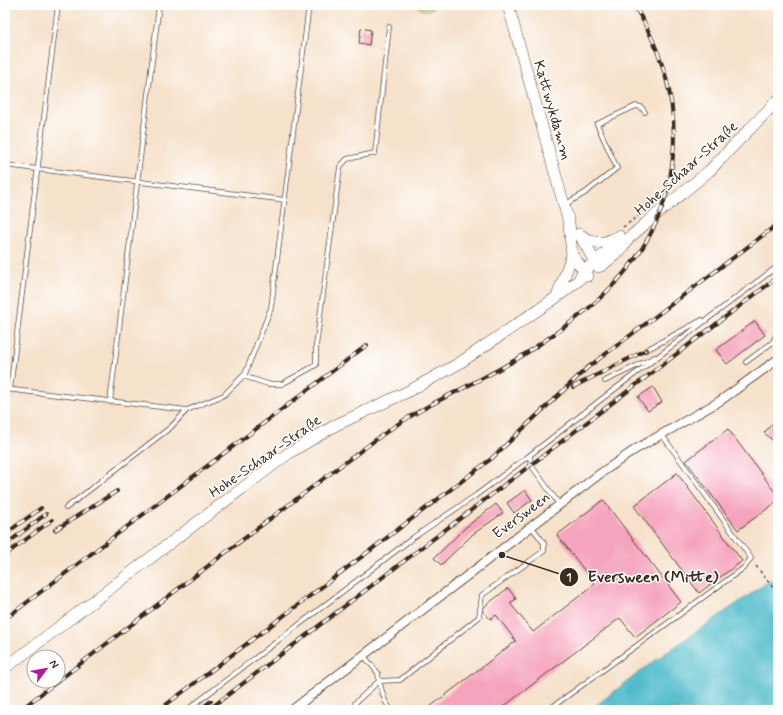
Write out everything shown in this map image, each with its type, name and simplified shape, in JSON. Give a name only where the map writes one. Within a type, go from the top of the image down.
[{"type":"main road","name":"Kattwykdamm","points":[[508,5],[569,223],[572,255]]},
{"type":"main road","name":"Hohe-Schaar-Straße","points":[[5,668],[289,453],[336,425],[407,392],[458,364],[557,297],[596,266],[621,250],[644,218],[709,171],[778,100]]},
{"type":"main road","points":[[579,234],[590,242],[601,243],[611,241],[644,218]]},
{"type":"main road","name":"Kattwykdamm","points":[[569,223],[579,234],[596,266]]},
{"type":"main road","points":[[572,255],[584,276]]},
{"type":"main road","points":[[557,297],[572,255]]},
{"type":"street","name":"Eversween","points":[[292,710],[601,473],[662,434],[720,401],[778,359]]},
{"type":"lane","points":[[10,390],[58,5]]},
{"type":"lane","points":[[110,402],[159,5]]},
{"type":"lane","points":[[66,508],[171,427],[187,410],[224,395],[243,376],[271,308],[309,5]]},
{"type":"lane","points":[[243,376],[268,384],[282,384],[316,365],[316,346],[340,167],[347,159],[375,153],[389,27]]},
{"type":"lane","points":[[564,205],[585,193],[617,168],[597,124],[636,106],[641,107],[645,112]]},
{"type":"lane","points":[[5,165],[285,200]]},
{"type":"lane","points":[[187,710],[414,537],[530,456],[602,398],[778,266]]},
{"type":"lane","points":[[646,350],[713,314]]},
{"type":"lane","points":[[746,362],[773,342],[778,331]]},
{"type":"lane","points":[[605,381],[663,353]]},
{"type":"lane","points":[[5,389],[187,410]]},
{"type":"lane","points":[[548,710],[745,567],[751,558],[662,434]]},
{"type":"lane","points":[[530,456],[531,465],[559,504]]},
{"type":"lane","points":[[355,710],[355,703],[379,681],[400,680],[479,617],[482,595],[544,551],[544,543],[531,526]]},
{"type":"lane","points":[[364,656],[378,673],[385,701],[391,710]]},
{"type":"path","points":[[620,229],[644,218]]},
{"type":"path","points":[[756,566],[778,594]]},
{"type":"green space","points":[[416,5],[436,5],[429,10],[423,10]]},
{"type":"water","points":[[778,575],[778,710],[590,710],[653,662]]},
{"type":"building","points":[[361,28],[371,30],[369,45],[359,43]]},
{"type":"building","points":[[755,321],[765,335],[727,364],[716,350]]},
{"type":"building","points":[[653,387],[662,402],[648,411],[638,397]]},
{"type":"building","points":[[778,417],[778,445],[764,433]]},
{"type":"building","points":[[728,429],[778,496],[778,501],[738,530],[686,461]]},
{"type":"building","points":[[677,473],[742,561],[699,593],[634,506]]},
{"type":"building","points":[[525,490],[532,500],[514,513],[507,503]]},
{"type":"building","points":[[603,500],[681,602],[635,637],[620,618],[499,710],[426,710],[516,641],[496,615],[490,619],[483,611],[484,607],[508,588],[516,599],[510,603],[533,632],[595,584],[557,535]]},
{"type":"building","points":[[496,504],[503,513],[473,534],[441,565],[434,558],[466,527]]},
{"type":"railway","points":[[20,710],[247,536],[385,433],[419,411],[525,354],[561,330],[584,312],[615,283],[640,252],[657,219],[669,184],[674,148],[672,111],[665,75],[652,39],[634,5]]},
{"type":"railway","points":[[159,710],[491,459],[587,368],[778,224]]},
{"type":"railway","points":[[208,710],[778,277]]},
{"type":"railway","points":[[5,619],[367,345]]},
{"type":"railway","points":[[573,387],[646,350]]},
{"type":"railway","points":[[55,530],[117,491]]},
{"type":"railway","points":[[5,534],[41,508]]},
{"type":"railway","points":[[5,545],[46,514]]},
{"type":"railway","points":[[5,555],[52,520]]},
{"type":"railway","points":[[199,710],[211,701]]},
{"type":"place","name":"Eversween (Mitte)","points":[[502,555]]}]
